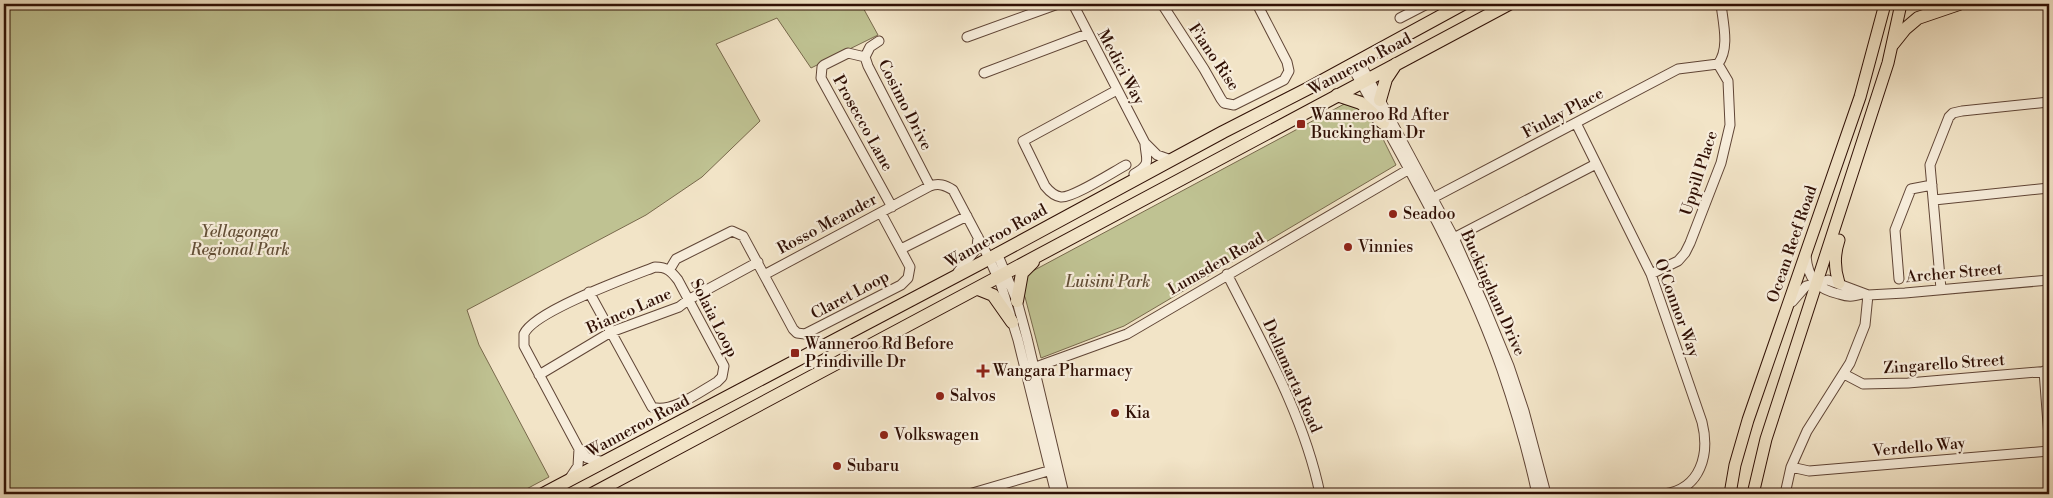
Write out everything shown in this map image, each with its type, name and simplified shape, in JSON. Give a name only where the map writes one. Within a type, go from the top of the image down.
[{"type":"highway","name":"Wanneroo Road","points":[[544,494],[951,279],[1463,4]]},
{"type":"highway","name":"Wanneroo Road","points":[[592,494],[1509,4]]},
{"type":"highway","points":[[1893,44],[1905,29],[1918,18],[1958,4]]},
{"type":"highway","points":[[1380,100],[1386,79],[1398,62]]},
{"type":"highway","points":[[1337,95],[1361,102],[1383,123]]},
{"type":"highway","points":[[1017,301],[1022,274],[1040,255]]},
{"type":"highway","points":[[978,289],[993,296],[1012,322]]},
{"type":"main road","name":"Ocean Reef Road","points":[[1730,494],[1735,466],[1748,420],[1860,97],[1885,4]]},
{"type":"main road","points":[[1753,494],[1766,439],[1893,44],[1901,4]]},
{"type":"main road","points":[[1839,283],[1835,269],[1834,253],[1847,215],[1848,187]]},
{"type":"street","points":[[967,37],[1058,4]]},
{"type":"street","name":"Medici Way","points":[[1073,4],[1145,143],[1157,155],[1172,160]]},
{"type":"street","name":"Fiano Rise","points":[[1162,4],[1204,69],[1220,99],[1224,103],[1234,105],[1284,80],[1288,71],[1287,62],[1257,4]]},
{"type":"street","points":[[1400,18],[1427,4]]},
{"type":"street","points":[[1718,64],[1724,57],[1725,46],[1721,4]]},
{"type":"street","points":[[984,73],[1087,34]]},
{"type":"street","name":"Cosimo Drive","points":[[879,41],[870,47],[864,57],[930,186]]},
{"type":"street","name":"Prosecco Lane","points":[[864,57],[848,53],[824,65],[821,78],[892,207]]},
{"type":"street","name":"Buckingham Drive","points":[[1355,63],[1383,123],[1411,168],[1450,240],[1509,366],[1524,411],[1546,494]]},
{"type":"street","name":"Finlay Place","points":[[1429,200],[1678,69],[1718,64]]},
{"type":"street","name":"Uppill Place","points":[[1651,274],[1678,260],[1685,253],[1721,163],[1730,125],[1728,81],[1718,64]]},
{"type":"street","name":"Buckingham Drive","points":[[1364,80],[1380,100],[1411,168]]},
{"type":"street","points":[[1117,90],[1023,141],[1045,186],[1050,192],[1058,196],[1072,194],[1126,165]]},
{"type":"street","points":[[1941,289],[1931,161],[1947,121],[1953,113],[2049,102]]},
{"type":"street","name":"O'Connor Way","points":[[1576,123],[1651,274],[1702,422],[1706,439],[1704,455],[1698,471],[1689,485],[1675,493],[1664,494]]},
{"type":"street","name":"Medici Way","points":[[1126,184],[1130,176],[1145,166],[1148,161],[1145,143]]},
{"type":"street","points":[[1450,240],[1596,164]]},
{"type":"street","name":"Lumsden Road","points":[[1030,369],[1127,334],[1411,168]]},
{"type":"street","points":[[930,186],[942,184],[953,190],[978,237],[993,256],[1017,301],[1030,369],[1054,470],[1056,494]]},
{"type":"street","points":[[1899,279],[1895,226],[1911,189],[1932,185]]},
{"type":"street","name":"Rosso Meander","points":[[670,269],[676,259],[732,231],[743,236],[764,275],[930,186]]},
{"type":"street","points":[[1934,200],[2049,188]]},
{"type":"street","name":"Claret Loop","points":[[764,275],[793,329],[797,333],[805,334],[906,281],[910,273],[910,267],[881,213]]},
{"type":"street","points":[[901,250],[967,216]]},
{"type":"street","points":[[951,279],[977,248],[978,237]]},
{"type":"street","name":"Buckingham Drive","points":[[1450,240],[1501,369],[1516,413],[1538,494]]},
{"type":"street","points":[[1788,307],[1800,290],[1816,283],[1807,266],[1806,252]]},
{"type":"street","name":"Bianco Lane","points":[[539,375],[611,332],[679,307],[688,300],[758,262]]},
{"type":"street","name":"Solaia Loop","points":[[579,449],[524,346],[523,340],[526,330],[533,322],[589,292],[655,268],[670,269],[724,366],[718,382],[672,407],[658,410],[652,407],[589,292]]},
{"type":"street","name":"Dellamarta Road","points":[[1227,274],[1284,387],[1309,452],[1320,494]]},
{"type":"street","points":[[1002,276],[1012,322],[1030,369]]},
{"type":"street","name":"Archer Street","points":[[1816,283],[1828,280],[1855,288],[1865,294]]},
{"type":"street","name":"Archer Street","points":[[1816,283],[1824,290],[1852,298],[1865,294],[1905,293],[2049,280]]},
{"type":"street","points":[[1786,494],[1791,467],[1807,431],[1844,374],[1865,325],[1865,294]]},
{"type":"street","points":[[2046,371],[2049,437]]},
{"type":"street","name":"Zingarello Street","points":[[1844,374],[1863,384],[1908,383],[2046,371]]},
{"type":"street","points":[[579,449],[587,458],[604,462]]},
{"type":"street","points":[[568,481],[578,466],[579,449]]},
{"type":"street","name":"Verdello Way","points":[[1791,467],[1809,471],[2049,451]]},
{"type":"street","points":[[969,494],[1054,470]]},
{"type":"street","points":[[1054,470],[1064,494]]},
{"type":"green space","name":"Yellagonga Regional Park","points":[[4,4],[861,4],[878,35],[811,68],[777,18],[716,44],[760,121],[702,177],[646,215],[467,310],[479,345],[549,477],[517,494],[4,494]]},
{"type":"green space","name":"Luisini Park","points":[[1361,95],[1396,165],[1124,326],[1041,358],[1025,297],[1014,281]]},
{"type":"place","name":"Wanneroo Rd After Buckingham Dr","points":[[1301,124]]},
{"type":"place","name":"Seadoo","points":[[1393,214]]},
{"type":"place","name":"Vinnies","points":[[1348,247]]},
{"type":"place","name":"Wanneroo Rd Before Prindiville Dr","points":[[795,353]]},
{"type":"place","name":"Wangara Pharmacy","points":[[983,371]]},
{"type":"place","name":"Salvos","points":[[940,396]]},
{"type":"place","name":"Kia","points":[[1115,413]]},
{"type":"place","name":"Volkswagen","points":[[884,435]]},
{"type":"place","name":"Subaru","points":[[837,466]]}]
